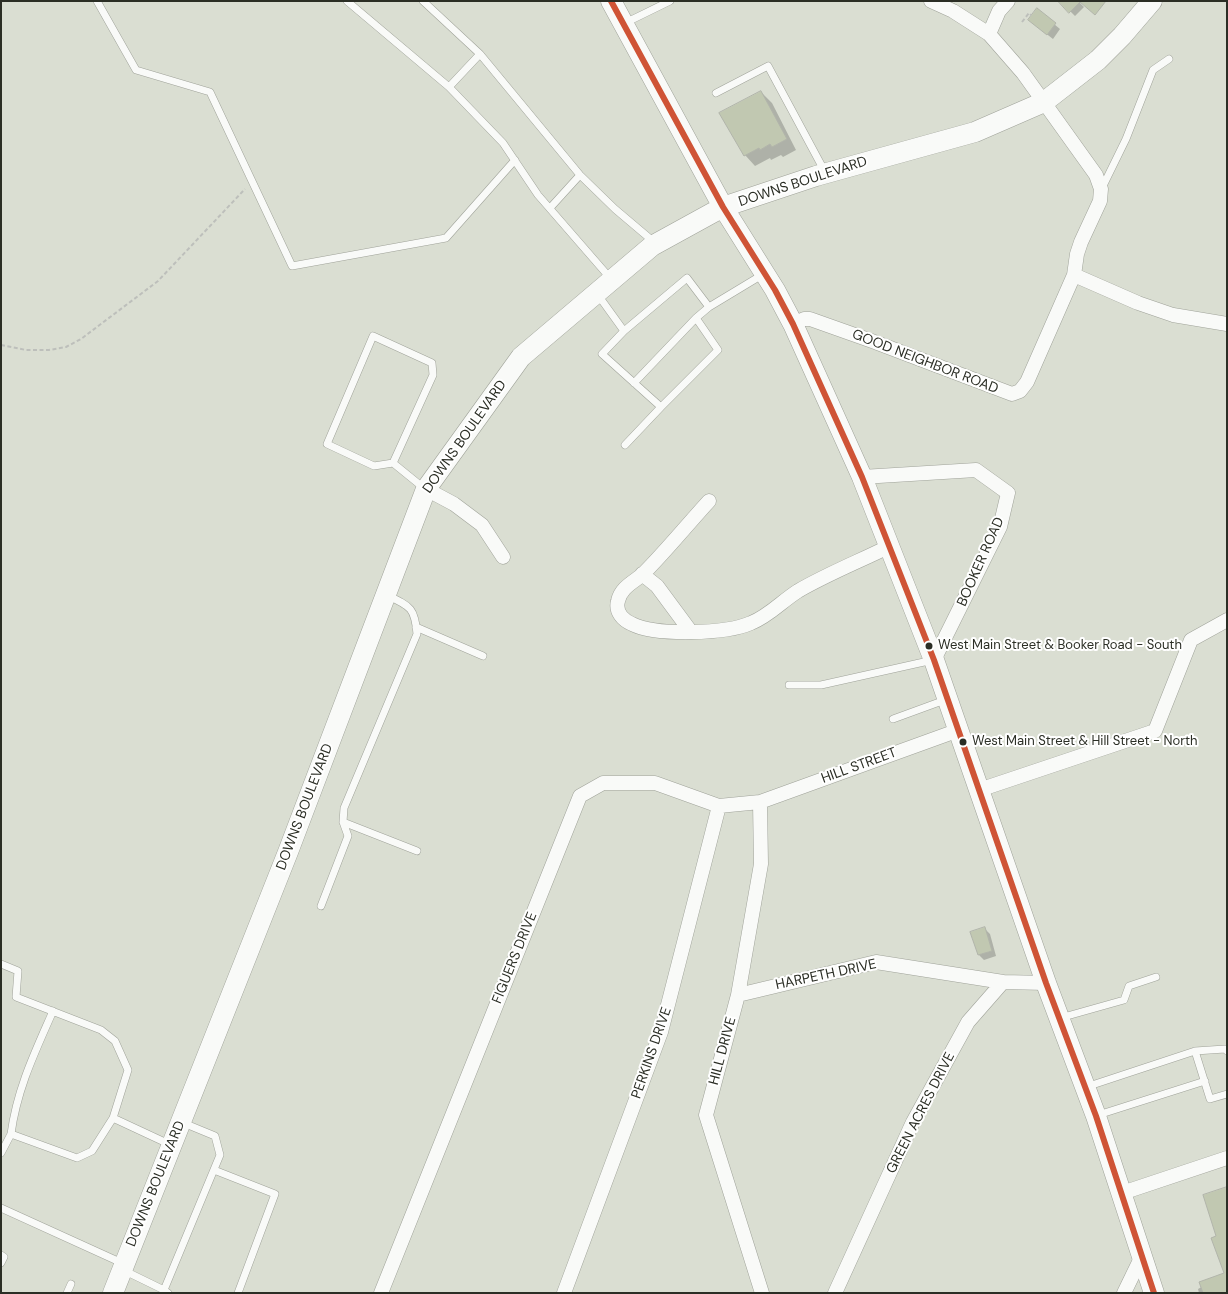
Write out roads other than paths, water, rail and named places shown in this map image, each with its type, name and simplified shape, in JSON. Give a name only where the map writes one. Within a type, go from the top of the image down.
[{"type":"street","points":[[611,1],[723,207],[793,324],[862,477],[948,699],[1046,983],[1096,1116],[1154,1293]]},
{"type":"street","points":[[931,1],[953,11],[989,34],[1023,73],[1096,175],[1102,189]]},
{"type":"street","points":[[989,34],[999,12],[1008,1]]},
{"type":"street","name":"DOWNS BOULEVARD","points":[[113,1293],[288,852],[426,489],[521,356],[656,244],[723,207],[826,173],[975,132],[1044,102],[1098,60],[1128,30],[1152,1]]},
{"type":"street","name":"GOOD NEIGHBOR ROAD","points":[[793,324],[804,319],[810,319],[1012,394],[1020,391],[1027,382],[1074,275],[1077,254],[1100,201],[1102,189]]},
{"type":"street","points":[[1074,275],[1138,304],[1173,315],[1227,324]]},
{"type":"street","name":"BOOKER ROAD","points":[[862,477],[976,470],[1008,493],[1000,527],[934,660]]},
{"type":"street","points":[[426,489],[454,504],[482,525],[503,558]]},
{"type":"street","points":[[709,500],[642,574],[624,589],[618,601],[617,610],[623,619],[634,626],[662,632],[729,629],[751,623],[798,591],[890,546]]},
{"type":"street","points":[[642,574],[657,586],[691,632]]},
{"type":"street","points":[[979,790],[1155,731],[1191,640],[1227,620]]},
{"type":"street","name":"HILL STREET","points":[[760,802],[959,730]]},
{"type":"street","name":"FIGUERS DRIVE","points":[[380,1293],[580,796],[603,783],[655,783],[719,806],[760,802]]},
{"type":"street","name":"HILL DRIVE","points":[[760,802],[762,864],[738,995],[706,1115],[762,1293]]},
{"type":"street","name":"PERKINS DRIVE","points":[[564,1293],[661,1032],[719,806]]},
{"type":"street","name":"HARPETH DRIVE","points":[[738,995],[876,962],[1003,982]]},
{"type":"street","points":[[1003,982],[1046,983]]},
{"type":"street","name":"GREEN ACRES DRIVE","points":[[835,1293],[926,1097],[968,1022],[1003,982]]},
{"type":"street","points":[[1122,1193],[1227,1158]]},
{"type":"street","points":[[1124,1293],[1142,1256]]},
{"type":"lane","points":[[97,1],[136,70],[210,92],[292,266],[446,238],[515,160]]},
{"type":"lane","points":[[347,1],[449,87],[503,143],[538,195],[612,280]]},
{"type":"lane","points":[[423,1],[480,54],[580,175],[615,209],[656,244]]},
{"type":"lane","points":[[623,24],[670,1]]},
{"type":"lane","points":[[449,87],[480,54]]},
{"type":"lane","name":"GOOD NEIGHBOR ROAD","points":[[1102,189],[1126,140],[1153,70],[1168,59]]},
{"type":"lane","points":[[716,93],[768,66],[826,173]]},
{"type":"lane","points":[[550,208],[580,175]]},
{"type":"lane","points":[[634,383],[696,318],[709,307],[764,274]]},
{"type":"lane","points":[[661,407],[602,354],[624,331],[686,278],[709,307]]},
{"type":"lane","points":[[596,293],[624,331]]},
{"type":"lane","points":[[624,444],[718,350],[696,318]]},
{"type":"lane","points":[[393,463],[433,375],[432,363],[373,336],[327,444],[374,466],[393,463],[426,489]]},
{"type":"lane","points":[[321,906],[348,836],[343,822],[344,808],[417,634],[416,617],[405,603],[386,595]]},
{"type":"lane","points":[[416,626],[483,656]]},
{"type":"lane","points":[[789,685],[821,685],[934,660]]},
{"type":"lane","points":[[893,719],[948,699]]},
{"type":"lane","points":[[343,822],[417,851]]},
{"type":"lane","points":[[1,964],[18,971],[16,997],[101,1030],[115,1041],[128,1070],[113,1118],[92,1151],[76,1158],[11,1134]]},
{"type":"lane","points":[[1060,1018],[1124,1000],[1129,986],[1156,977]]},
{"type":"lane","points":[[1,1153],[11,1134],[14,1109],[27,1070],[53,1012]]},
{"type":"lane","points":[[1085,1087],[1195,1051],[1225,1049],[1227,1051]]},
{"type":"lane","points":[[1195,1051],[1210,1099],[1227,1094]]},
{"type":"lane","points":[[1096,1116],[1205,1081]]},
{"type":"lane","points":[[113,1118],[172,1145]]},
{"type":"lane","points":[[1,1208],[123,1267],[165,1292],[220,1155],[215,1136],[181,1121]]},
{"type":"lane","points":[[214,1170],[275,1194],[238,1293]]},
{"type":"lane","points":[[1,1255],[4,1256],[1,1263]]},
{"type":"lane","points":[[67,1293],[71,1284]]},
{"type":"place","name":"West Main Street & Booker Road - South","points":[[929,646]]},
{"type":"place","name":"West Main Street & Hill Street - North","points":[[963,742]]}]
